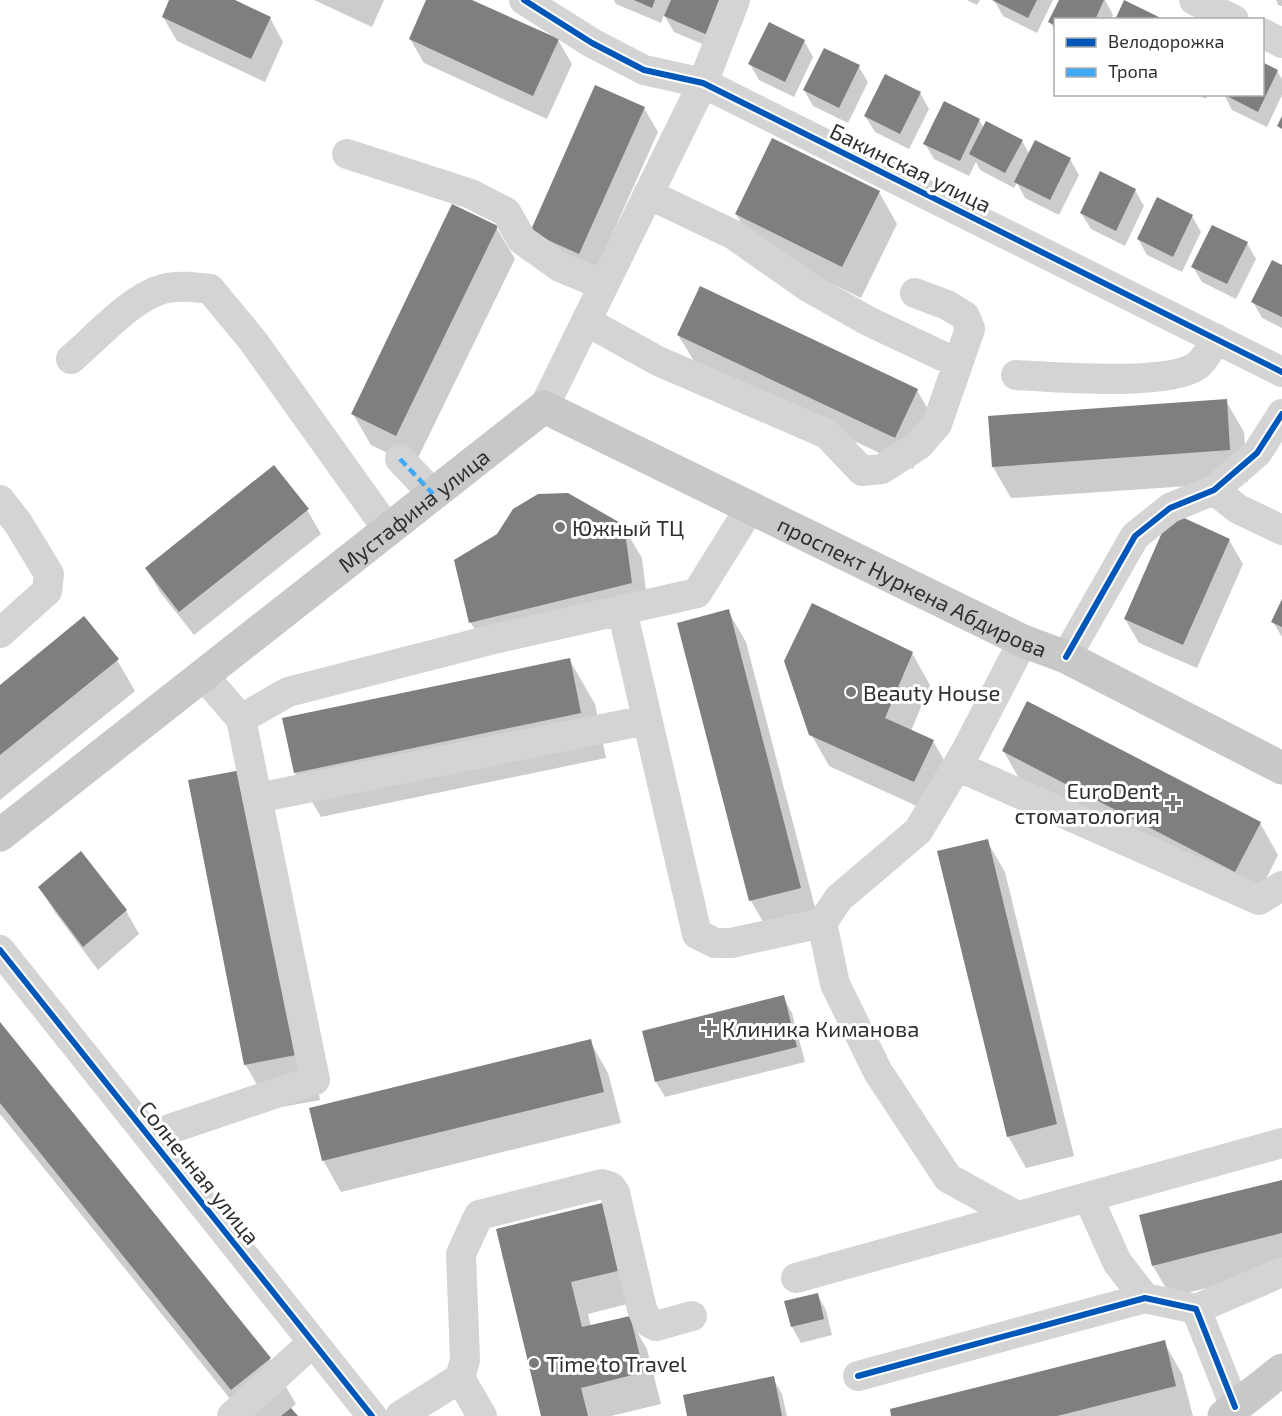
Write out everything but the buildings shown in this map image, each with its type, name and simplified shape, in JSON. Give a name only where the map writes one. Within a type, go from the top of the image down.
[{"type":"main road","name":"Мустафина улица","points":[[0,835],[544,407]]},
{"type":"main road","name":"проспект Нуркена Абдирова","points":[[544,407],[1023,641],[1066,657],[1282,768]]},
{"type":"main road","points":[[1229,1412],[1282,1370]]},
{"type":"street","name":"Бакинская улица","points":[[524,0],[592,43],[644,70],[703,83],[1282,372]]},
{"type":"street","name":"Мустафина улица","points":[[544,407],[703,83],[735,0]]},
{"type":"street","points":[[1194,0],[1230,18]]},
{"type":"street","points":[[1264,34],[1282,43]]},
{"type":"street","points":[[347,154],[471,194],[506,212],[522,240],[560,267],[604,285]]},
{"type":"street","points":[[648,194],[734,235],[808,287],[868,321],[957,363]]},
{"type":"street","points":[[71,359],[135,303],[162,289],[182,286],[210,289],[253,340],[388,530]]},
{"type":"street","points":[[586,321],[658,361],[827,434],[862,471],[882,469],[925,438],[937,424],[969,329],[965,316],[947,305],[915,293]]},
{"type":"street","points":[[1016,375],[1126,378],[1182,372],[1197,365],[1209,351],[1215,338]]},
{"type":"street","points":[[1066,657],[1135,536],[1170,508],[1214,490],[1257,453],[1282,414]]},
{"type":"street","points":[[400,459],[433,494]]},
{"type":"street","points":[[1214,490],[1238,508],[1282,530]]},
{"type":"street","points":[[0,500],[18,523],[49,574],[47,591],[0,633]]},
{"type":"street","points":[[241,719],[288,692],[494,639],[697,593],[750,508]]},
{"type":"street","points":[[622,610],[697,934],[714,943],[731,943],[822,923]]},
{"type":"street","points":[[1017,1216],[948,1178],[878,1072],[835,984],[822,923],[838,898],[918,831],[957,766],[1023,641]]},
{"type":"street","points":[[149,1136],[315,1080],[241,719],[203,675]]},
{"type":"street","points":[[257,798],[647,720]]},
{"type":"street","points":[[957,766],[1259,900],[1282,886]]},
{"type":"street","name":"Солнечная улица","points":[[0,950],[372,1416]]},
{"type":"street","points":[[796,1278],[1282,1143]]},
{"type":"street","points":[[400,1416],[460,1378],[465,1360],[461,1254],[479,1215],[602,1184],[611,1187],[615,1193],[642,1309],[648,1322],[656,1326],[692,1316]]},
{"type":"street","points":[[1088,1197],[1117,1262],[1145,1298]]},
{"type":"street","points":[[858,1376],[1145,1298],[1196,1309],[1282,1272]]},
{"type":"street","points":[[1196,1309],[1229,1412]]},
{"type":"street","points":[[232,1416],[313,1342]]},
{"type":"street","points":[[460,1378],[482,1416]]},
{"type":"marked path","points":[[400,459],[433,494]]},
{"type":"cycle path","points":[[524,0],[592,43],[644,70],[703,83],[1282,372]]},
{"type":"cycle path","points":[[1066,657],[1135,536],[1170,508],[1214,490],[1257,453],[1282,414]]},
{"type":"cycle path","points":[[0,950],[372,1416]]},
{"type":"cycle path","points":[[858,1376],[1145,1298],[1196,1309],[1235,1407]]},
{"type":"place","name":"Южный ТЦ","points":[[560,527]]},
{"type":"place","name":"Beauty House","points":[[851,692]]},
{"type":"place","name":"EuroDent стоматология","points":[[1173,803]]},
{"type":"place","name":"Клиника Киманова","points":[[709,1028]]},
{"type":"place","name":"Time to Travel","points":[[534,1363]]}]
